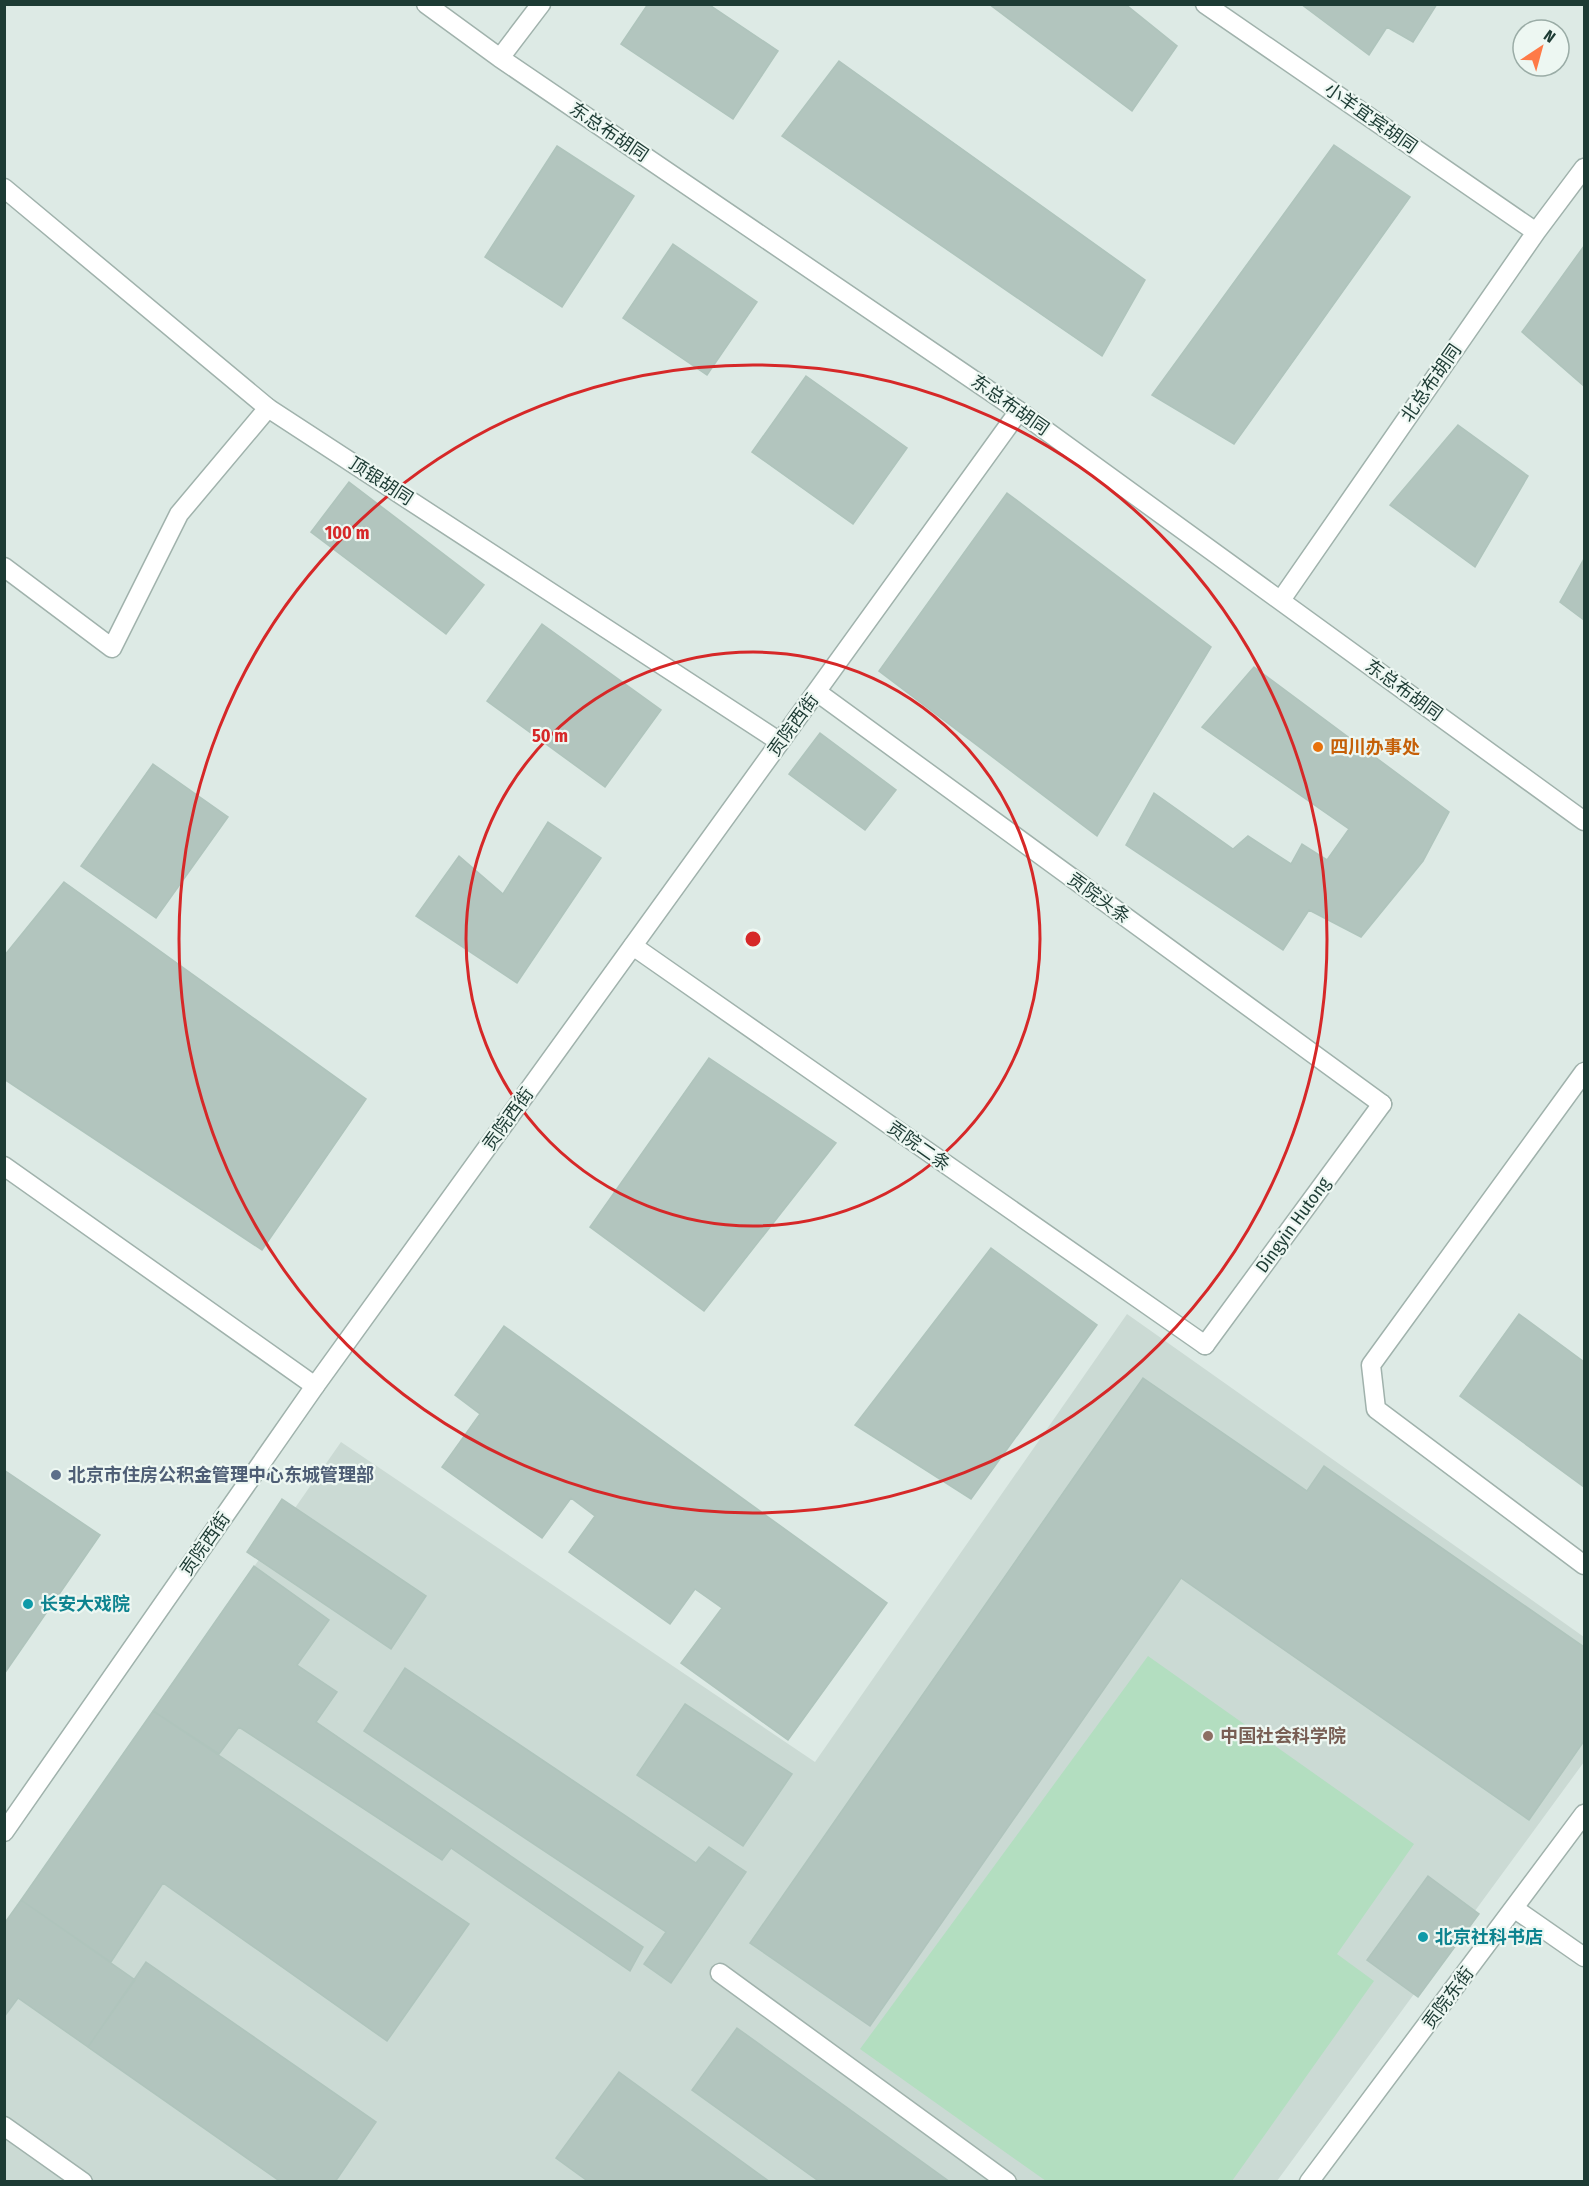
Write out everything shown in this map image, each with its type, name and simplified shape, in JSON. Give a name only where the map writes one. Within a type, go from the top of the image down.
[{"type":"street","name":"东总布胡同","points":[[426,4],[500,58],[1019,411],[1584,820]]},
{"type":"street","points":[[500,58],[541,4]]},
{"type":"street","name":"小羊宜宾胡同","points":[[1205,4],[1536,232]]},
{"type":"street","name":"北总布胡同","points":[[1281,600],[1536,232],[1584,168]]},
{"type":"street","name":"顶银胡同","points":[[4,188],[268,408],[780,742]]},
{"type":"street","points":[[4,567],[112,648],[179,514],[268,408]]},
{"type":"street","name":"贡院西街","points":[[4,1832],[315,1386],[1019,411]]},
{"type":"street","name":"贡院头条","points":[[817,692],[1382,1104]]},
{"type":"street","name":"贡院二条","points":[[633,946],[1205,1345]]},
{"type":"street","points":[[1584,1072],[1371,1365],[1376,1409],[1584,1565]]},
{"type":"street","name":"Dingyin Hutong","points":[[1205,1345],[1382,1104]]},
{"type":"street","points":[[4,1166],[315,1386]]},
{"type":"street","name":"贡院东街","points":[[1309,2181],[1584,1814]]},
{"type":"street","points":[[1515,1909],[1584,1957]]},
{"type":"street","points":[[720,1973],[998,2179]]},
{"type":"street","points":[[4,2126],[83,2181]]},
{"type":"shaded area","name":"中国社会科学院","points":[[1127,1314],[1584,1637],[1584,1762],[1277,2181],[5,2182],[5,1924],[341,1442],[815,1762]]},
{"type":"green space","points":[[1148,1656],[1414,1844],[1337,1954],[1374,1981],[1232,2181],[1046,2181],[860,2049]]},
{"type":"building","points":[[648,4],[708,4],[778,51],[733,119],[621,44]]},
{"type":"building","points":[[989,4],[1125,4],[1177,46],[1132,111]]},
{"type":"building","points":[[1301,4],[1437,4],[1413,42],[1387,27],[1369,55]]},
{"type":"building","points":[[839,61],[1145,280],[1102,356],[782,136]]},
{"type":"building","points":[[1334,145],[1410,197],[1234,444],[1152,395]]},
{"type":"building","points":[[557,146],[634,196],[562,307],[485,257]]},
{"type":"building","points":[[673,244],[757,302],[707,375],[623,318]]},
{"type":"building","points":[[1584,246],[1584,386],[1522,332]]},
{"type":"building","points":[[806,376],[907,448],[853,524],[752,452]]},
{"type":"building","points":[[1458,425],[1528,476],[1475,567],[1390,505]]},
{"type":"building","points":[[349,482],[484,585],[446,634],[311,532]]},
{"type":"building","points":[[1007,493],[1211,647],[1097,836],[879,671]]},
{"type":"building","points":[[1584,559],[1584,620],[1560,602]]},
{"type":"building","points":[[542,624],[661,710],[605,787],[487,701]]},
{"type":"building","points":[[1254,667],[1449,812],[1423,861],[1361,937],[1309,910],[1283,950],[1126,845],[1154,793],[1233,849],[1248,836],[1291,864],[1302,844],[1327,860],[1349,829],[1202,727]]},
{"type":"building","points":[[820,733],[896,790],[865,830],[789,774]]},
{"type":"building","points":[[153,764],[228,817],[156,918],[81,866]]},
{"type":"building","points":[[548,822],[601,858],[517,983],[416,916],[459,856],[503,894]]},
{"type":"building","points":[[64,882],[366,1099],[262,1250],[4,1079],[4,956]]},
{"type":"building","points":[[709,1058],[836,1143],[704,1311],[590,1227]]},
{"type":"building","points":[[991,1248],[1097,1325],[971,1499],[855,1425]]},
{"type":"building","points":[[1519,1314],[1584,1362],[1584,1487],[1460,1396]]},
{"type":"building","points":[[504,1326],[887,1603],[788,1740],[681,1663],[722,1608],[695,1589],[670,1624],[569,1552],[595,1516],[571,1498],[542,1538],[442,1467],[480,1414],[455,1395]]},
{"type":"building","points":[[1143,1378],[1307,1491],[1324,1466],[1584,1647],[1584,1741],[1529,1820],[1181,1578],[870,2026],[750,1943]]},
{"type":"building","name":"长安大戏院","points":[[4,1470],[100,1535],[4,1674]]},
{"type":"building","points":[[282,1499],[426,1596],[391,1649],[247,1552]]},
{"type":"building","points":[[254,1566],[329,1620],[297,1665],[337,1692],[316,1722],[643,1947],[630,1971],[451,1848],[442,1860],[239,1727],[219,1754],[153,1711]]},
{"type":"building","points":[[405,1668],[696,1863],[709,1847],[746,1872],[671,1983],[644,1964],[666,1932],[364,1731]]},
{"type":"building","points":[[685,1704],[792,1774],[743,1846],[637,1775]]},
{"type":"building","points":[[153,1711],[469,1924],[387,2041],[163,1883],[111,1962],[21,1900]]},
{"type":"building","name":"北京社科书店","points":[[1428,1876],[1479,1914],[1418,1997],[1367,1960]]},
{"type":"building","points":[[21,1900],[135,1980],[88,2047],[18,1998],[4,2017],[4,1924]]},
{"type":"building","points":[[146,1962],[376,2122],[335,2182],[281,2182],[88,2047]]},
{"type":"building","points":[[737,2028],[950,2182],[820,2182],[692,2090]]},
{"type":"building","points":[[619,2072],[770,2182],[589,2182],[556,2158]]},
{"type":"place","name":"四川办事处","points":[[1318,747]]},
{"type":"place","name":"北京市住房公积金管理中心东城管理部","points":[[56,1475]]},
{"type":"place","name":"长安大戏院","points":[[28,1604]]},
{"type":"place","name":"中国社会科学院","points":[[1208,1736]]},
{"type":"place","name":"北京社科书店","points":[[1423,1937]]}]
